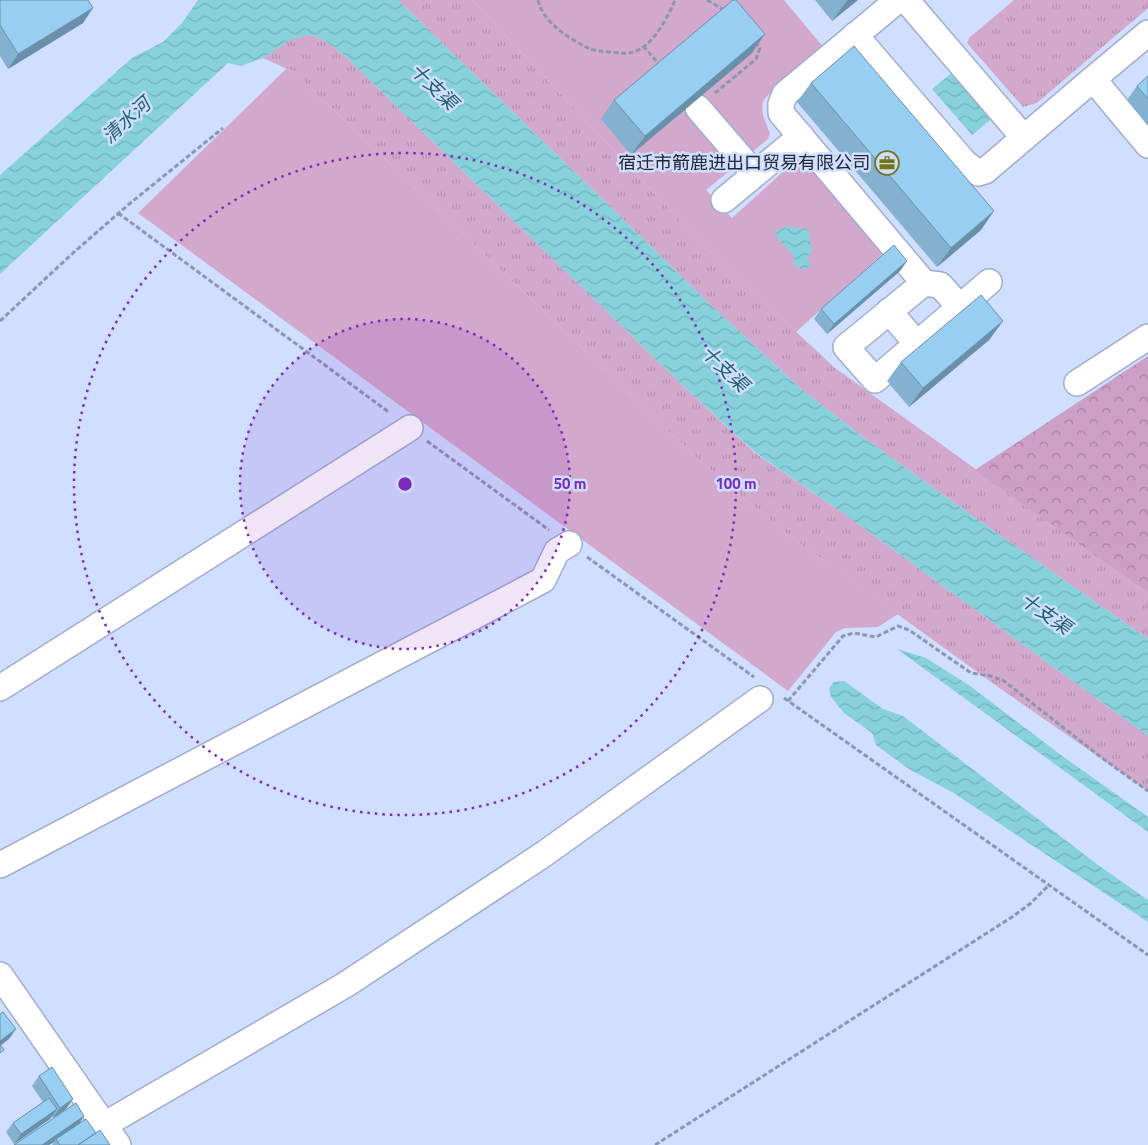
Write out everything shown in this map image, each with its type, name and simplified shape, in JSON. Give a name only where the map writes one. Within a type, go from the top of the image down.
[{"type":"street","points":[[898,0],[785,94],[781,104],[781,113],[924,282],[940,285],[960,308]]},
{"type":"street","points":[[906,0],[1024,138]]},
{"type":"street","points":[[855,36],[964,162],[978,173],[985,171],[1148,33]]},
{"type":"street","points":[[1093,79],[1148,145]]},
{"type":"street","points":[[698,108],[755,174]]},
{"type":"street","points":[[724,200],[801,136]]},
{"type":"street","points":[[924,282],[846,347],[875,380],[989,282]]},
{"type":"street","points":[[889,312],[917,344]]},
{"type":"street","points":[[1077,383],[1148,337]]},
{"type":"street","points":[[0,688],[410,428]]},
{"type":"street","points":[[0,865],[543,580],[557,551],[569,544]]},
{"type":"street","points":[[104,1125],[345,985],[544,854],[765,691]]},
{"type":"street","points":[[3,987],[118,1145]]},
{"type":"path","points":[[538,0],[543,14],[567,36],[592,50],[629,53],[643,46],[659,32],[675,0]]},
{"type":"path","points":[[707,0],[720,6],[733,16]]},
{"type":"path","points":[[698,108],[756,59],[760,48],[754,38]]},
{"type":"path","points":[[643,46],[661,66]]},
{"type":"path","points":[[0,321],[72,253],[118,213],[223,128]]},
{"type":"path","points":[[118,213],[569,544],[765,691],[788,701],[1148,955]]},
{"type":"path","points":[[788,701],[843,636],[854,633],[876,637],[898,626],[908,630],[971,673],[991,676],[1004,681],[1102,758],[1148,791]]},
{"type":"path","points":[[765,691],[788,701]]},
{"type":"path","points":[[655,1145],[1012,917],[1031,903],[1049,885]]},
{"type":"green space","points":[[398,0],[472,0],[710,252],[835,368],[1148,593],[1148,639],[863,437],[801,389],[713,307]]},
{"type":"green space","points":[[472,0],[784,0],[824,48],[765,98],[762,111],[770,134],[768,139],[706,190],[732,218],[806,151],[888,249],[796,332],[710,252]]},
{"type":"green space","points":[[1014,0],[1148,0],[1148,8],[1037,103],[1023,107],[967,43],[969,38]]},
{"type":"green space","points":[[310,35],[324,40],[345,56],[682,385],[755,453],[850,518],[1148,736],[1148,791],[998,687],[788,535],[701,462],[294,72],[263,58],[292,38]]},
{"type":"green space","points":[[286,69],[294,72],[701,462],[788,535],[898,614],[878,627],[845,628],[836,632],[788,691],[138,213]]},
{"type":"green space","points":[[1148,356],[1148,593],[975,470]]},
{"type":"water","points":[[198,0],[398,0],[713,307],[801,389],[863,437],[1148,639],[1148,736],[850,518],[756,453],[682,385],[345,56],[324,40],[310,35],[292,39],[263,58],[241,66],[228,63],[0,274],[0,175],[132,58],[163,42],[182,23]]},
{"type":"water","points":[[954,71],[994,117],[972,135],[932,89]]},
{"type":"water","points":[[786,226],[807,229],[810,233],[810,244],[813,251],[808,256],[811,264],[808,268],[801,269],[794,265],[791,253],[778,239],[776,231]]},
{"type":"water","points":[[897,649],[926,658],[970,686],[1061,755],[1148,817],[1148,832]]},
{"type":"water","points":[[844,681],[883,709],[903,716],[1098,865],[1148,900],[1148,922],[952,792],[909,769],[876,745],[872,733],[844,713],[831,697],[829,688],[834,682]]},
{"type":"building","points":[[0,0],[88,0],[93,8],[18,54],[0,25]]},
{"type":"building","points":[[733,0],[736,0],[765,34],[645,136],[614,100]]},
{"type":"building","points":[[854,46],[994,211],[951,248],[811,83]]},
{"type":"building","points":[[1148,76],[1148,99],[1137,86]]},
{"type":"building","points":[[894,245],[907,261],[834,324],[821,309]]},
{"type":"building","points":[[981,295],[1003,321],[923,388],[901,362]]},
{"type":"building","points":[[3,1012],[16,1029],[0,1041],[0,1014]]},
{"type":"building","points":[[0,1044],[4,1050],[0,1053]]},
{"type":"building","points":[[52,1067],[73,1099],[60,1108],[39,1076]]},
{"type":"building","points":[[49,1098],[57,1109],[21,1134],[13,1123]]},
{"type":"building","points":[[76,1103],[84,1116],[42,1145],[14,1145]]},
{"type":"building","points":[[86,1119],[96,1133],[78,1145],[60,1145],[56,1139]]},
{"type":"building","points":[[100,1130],[110,1145],[78,1145]]},
{"type":"place","name":"宿迁市箭鹿进出口贸易有限公司","points":[[887,163]]},
{"type":"water label","name":"十支渠","points":[[434,86]]},
{"type":"water label","name":"清水河","points":[[126,120]]},
{"type":"water label","name":"十支渠","points":[[725,368]]},
{"type":"water label","name":"十支渠","points":[[1046,613]]}]
